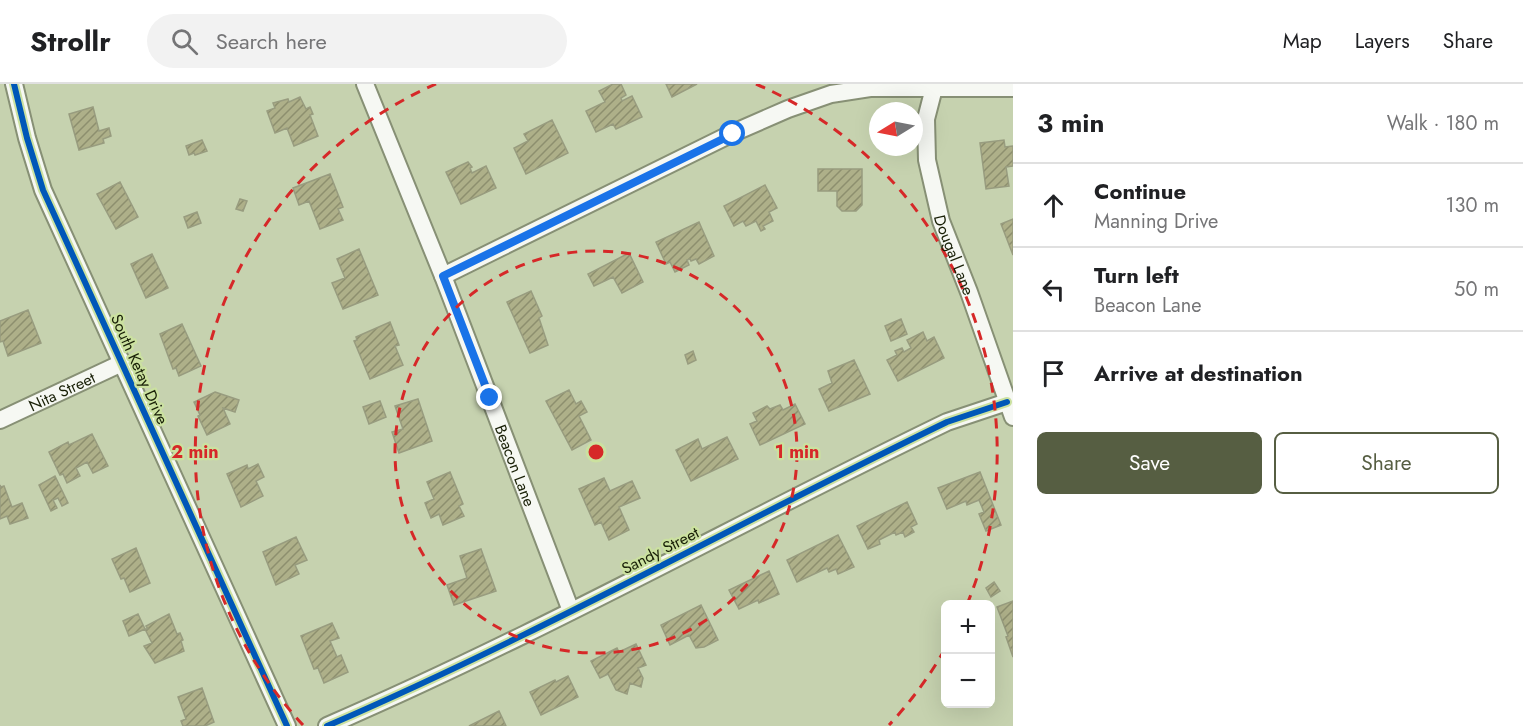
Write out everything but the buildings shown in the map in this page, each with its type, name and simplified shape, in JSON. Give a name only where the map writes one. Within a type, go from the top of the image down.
[{"type":"street","name":"South Ketay Drive","points":[[14,84],[43,190],[287,726]]},
{"type":"street","name":"Beacon Lane","points":[[365,84],[443,276],[571,611]]},
{"type":"street","points":[[443,276],[733,134],[788,109],[831,93],[870,88],[1013,88]]},
{"type":"street","name":"Dougal Lane","points":[[934,88],[926,119],[927,160],[939,211],[1010,409]]},
{"type":"street","name":"Nita Street","points":[[0,420],[122,363]]},
{"type":"street","name":"Sandy Street","points":[[327,726],[395,696],[571,611],[947,422],[1010,409]]},
{"type":"cycle path","points":[[14,84],[43,190],[287,726]]},
{"type":"cycle path","points":[[327,726],[484,654],[947,422],[1007,402]]},
{"type":"route","points":[[490,398],[443,276],[733,134]]}]
